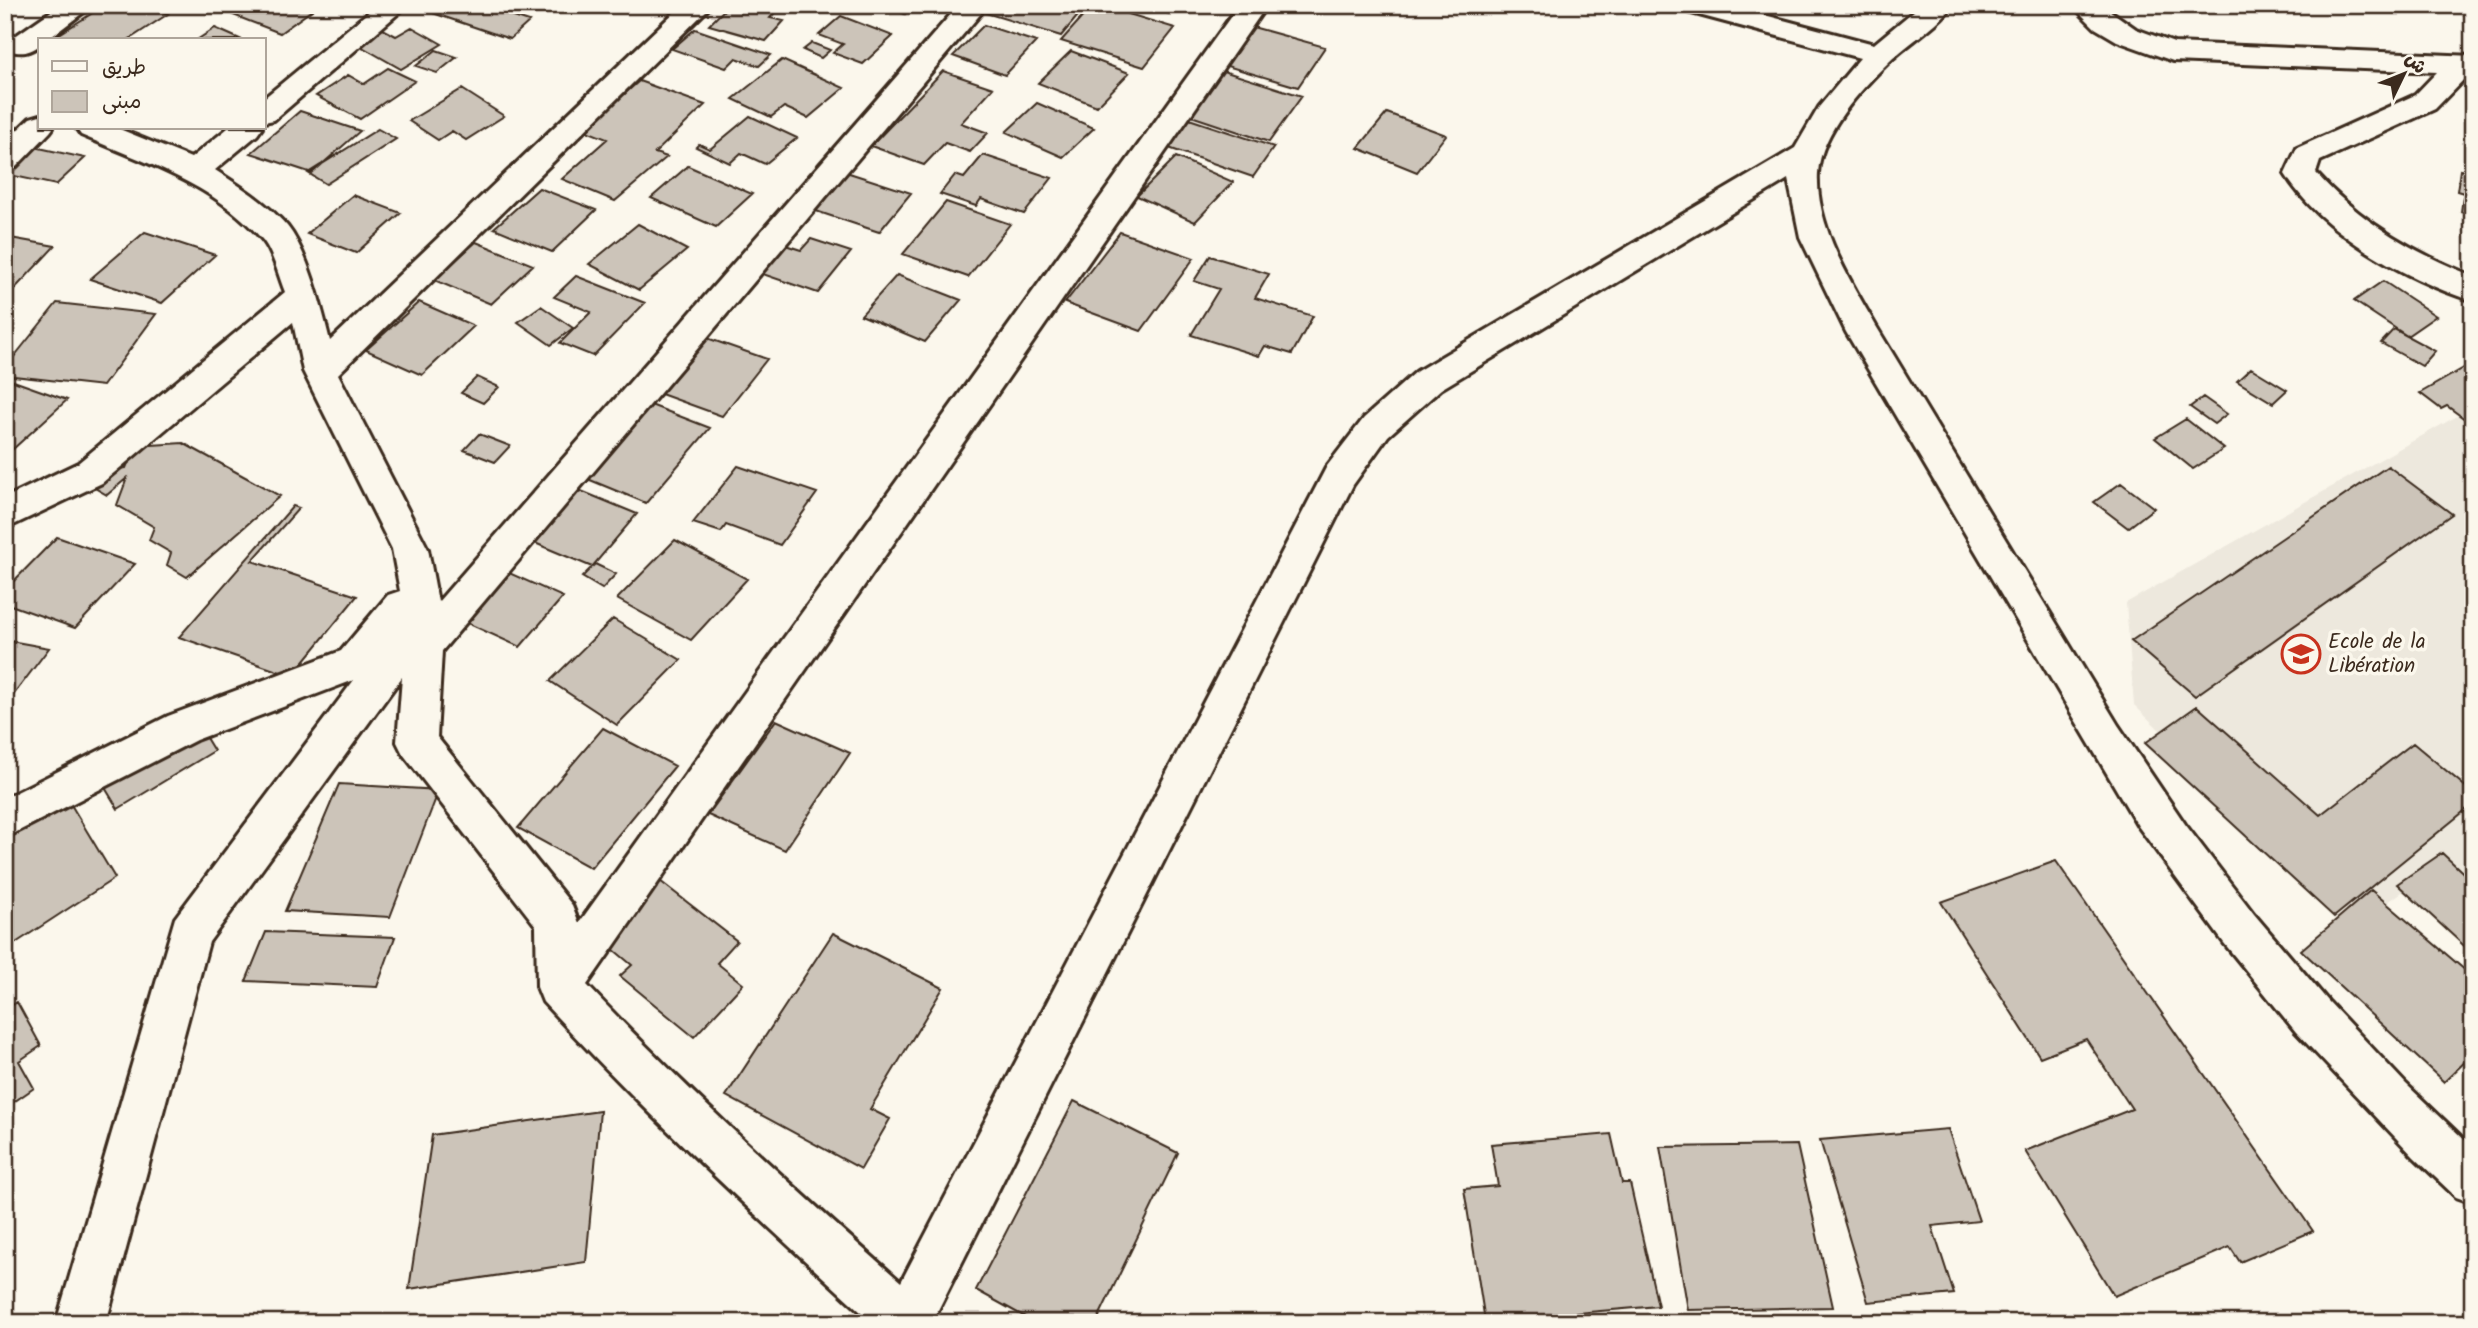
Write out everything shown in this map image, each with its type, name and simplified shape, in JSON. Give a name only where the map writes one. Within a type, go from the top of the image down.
[{"type":"street","points":[[20,45],[79,5]]},
{"type":"street","points":[[266,111],[394,5]]},
{"type":"street","points":[[320,371],[698,5]]},
{"type":"street","points":[[81,1323],[190,933],[421,618],[974,5]]},
{"type":"street","points":[[559,987],[1253,5]]},
{"type":"street","points":[[1694,5],[1879,54]]},
{"type":"street","points":[[1939,5],[1866,65],[1833,107],[1809,153],[1802,175],[1806,203],[1832,274],[1862,332],[2116,755],[2168,835],[2238,928],[2401,1115],[2473,1180]]},
{"type":"street","points":[[2086,5],[2114,29],[2145,44],[2174,52],[2467,65]]},
{"type":"street","points":[[2467,65],[2425,102],[2308,155],[2300,174],[2319,198],[2392,250],[2441,277],[2473,289]]},
{"type":"street","points":[[5,160],[38,127]]},
{"type":"street","points":[[96,130],[194,171],[236,197],[276,234],[303,295],[320,371],[410,549],[421,618],[417,742],[557,919],[559,987],[641,1075],[725,1157],[909,1322],[1339,475],[1376,427],[1429,380],[1809,153]]},
{"type":"street","points":[[194,171],[245,130]]},
{"type":"street","points":[[5,515],[90,473],[303,295]]},
{"type":"street","points":[[5,819],[182,728],[355,663],[421,618]]},
{"type":"shaded area","name":"Ecole de la Libération","points":[[2473,407],[2473,910],[2431,872],[2359,922],[2134,705],[2126,603]]},
{"type":"building","points":[[105,5],[147,5],[168,14],[131,38],[65,38],[58,35]]},
{"type":"building","points":[[239,5],[319,5],[280,33],[228,13]]},
{"type":"building","points":[[434,5],[528,5],[514,17],[529,22],[510,39],[427,11]]},
{"type":"building","points":[[729,5],[782,5],[770,18],[784,21],[766,41],[709,25]]},
{"type":"building","points":[[881,5],[914,5],[905,14]]},
{"type":"building","points":[[994,5],[1087,5],[1061,36],[986,13]]},
{"type":"building","points":[[1093,5],[1175,28],[1144,67],[1061,41]]},
{"type":"building","points":[[1139,5],[1176,5],[1170,14]]},
{"type":"building","points":[[841,16],[893,36],[863,64],[833,53],[843,44],[819,35]]},
{"type":"building","points":[[984,25],[1036,42],[1005,75],[953,56]]},
{"type":"building","points":[[1249,26],[1325,47],[1298,87],[1220,64]]},
{"type":"building","points":[[412,27],[442,44],[401,69],[357,44],[383,29],[396,36]]},
{"type":"building","points":[[215,28],[238,38],[200,38]]},
{"type":"building","points":[[695,29],[771,55],[759,66],[736,58],[726,68],[672,49]]},
{"type":"building","points":[[812,43],[830,50],[821,58],[803,50]]},
{"type":"building","points":[[436,50],[457,57],[437,73],[416,66]]},
{"type":"building","points":[[1071,51],[1129,73],[1097,106],[1038,83]]},
{"type":"building","points":[[782,60],[844,88],[808,118],[784,107],[771,117],[733,99]]},
{"type":"building","points":[[388,68],[415,81],[360,119],[316,96],[348,75],[364,84]]},
{"type":"building","points":[[943,71],[993,88],[961,123],[988,133],[970,152],[945,143],[924,165],[871,146]]},
{"type":"building","points":[[1223,71],[1302,96],[1269,142],[1188,115]]},
{"type":"building","points":[[639,81],[705,105],[655,153],[667,157],[615,201],[562,179],[607,139],[584,130]]},
{"type":"building","points":[[462,89],[504,116],[466,140],[452,131],[438,140],[409,121]]},
{"type":"building","points":[[1037,103],[1094,128],[1063,157],[1006,132]]},
{"type":"building","points":[[300,111],[360,131],[312,173],[251,153]]},
{"type":"building","points":[[1387,113],[1446,135],[1417,172],[1358,148]]},
{"type":"building","points":[[750,116],[797,138],[765,164],[741,153],[730,163],[696,147],[699,144],[710,149]]},
{"type":"building","points":[[1183,117],[1274,147],[1253,177],[1160,145]]},
{"type":"building","points":[[378,129],[396,139],[326,184],[308,173]]},
{"type":"building","points":[[30,146],[85,158],[56,185],[5,174],[5,169]]},
{"type":"building","points":[[983,155],[1052,178],[1024,214],[981,199],[976,206],[940,194],[955,175],[964,178]]},
{"type":"building","points":[[1176,157],[1233,182],[1195,222],[1137,196]]},
{"type":"building","points":[[688,166],[752,194],[716,227],[651,198]]},
{"type":"building","points":[[2460,170],[2473,173],[2473,196],[2457,191]]},
{"type":"building","points":[[843,171],[911,193],[879,232],[810,209]]},
{"type":"building","points":[[539,188],[596,210],[552,252],[494,228]]},
{"type":"building","points":[[353,195],[401,213],[356,253],[307,234]]},
{"type":"building","points":[[2463,197],[2473,200],[2473,215],[2461,212]]},
{"type":"building","points":[[946,202],[1010,224],[968,277],[903,254]]},
{"type":"building","points":[[638,224],[687,250],[639,290],[589,264]]},
{"type":"building","points":[[145,232],[215,255],[162,303],[90,279]]},
{"type":"building","points":[[1120,232],[1194,258],[1141,331],[1065,303]]},
{"type":"building","points":[[5,237],[55,246],[5,299]]},
{"type":"building","points":[[811,239],[851,252],[818,293],[754,271],[779,243],[801,250]]},
{"type":"building","points":[[476,242],[533,265],[491,304],[434,280]]},
{"type":"building","points":[[1210,256],[1269,274],[1255,298],[1313,316],[1292,354],[1265,346],[1259,356],[1191,335],[1219,289],[1194,281]]},
{"type":"building","points":[[897,275],[961,300],[925,342],[861,315]]},
{"type":"building","points":[[576,276],[645,303],[593,356],[560,343],[591,312],[554,297]]},
{"type":"building","points":[[2383,281],[2436,316],[2407,336],[2354,301]]},
{"type":"building","points":[[419,302],[474,326],[422,375],[366,350]]},
{"type":"building","points":[[57,303],[156,314],[103,386],[5,375],[5,368]]},
{"type":"building","points":[[541,306],[573,328],[551,345],[518,322]]},
{"type":"building","points":[[2394,329],[2435,351],[2422,366],[2381,343]]},
{"type":"building","points":[[707,338],[767,359],[722,416],[661,394]]},
{"type":"building","points":[[2471,364],[2473,425],[2447,406],[2441,409],[2420,393]]},
{"type":"building","points":[[2251,368],[2287,390],[2273,403],[2237,381]]},
{"type":"building","points":[[477,377],[499,387],[483,403],[461,393]]},
{"type":"building","points":[[5,378],[67,400],[13,449],[5,446]]},
{"type":"building","points":[[2203,397],[2227,414],[2214,424],[2190,407]]},
{"type":"building","points":[[643,402],[710,428],[646,503],[578,475]]},
{"type":"building","points":[[2186,419],[2224,449],[2193,469],[2155,438]]},
{"type":"building","points":[[479,434],[510,446],[495,462],[464,450]]},
{"type":"building","points":[[183,443],[280,496],[187,577],[167,565],[171,553],[149,540],[154,527],[117,505],[127,478],[107,495],[95,488],[103,470],[126,468],[135,446]]},
{"type":"building","points":[[738,466],[817,493],[780,545],[726,525],[721,532],[693,523]]},
{"type":"building","points":[[2388,466],[2452,514],[2195,696],[2131,641]]},
{"type":"building","points":[[2121,483],[2154,508],[2128,528],[2094,502]]},
{"type":"building","points":[[569,486],[637,514],[592,567],[523,538]]},
{"type":"building","points":[[293,506],[299,508],[252,561],[357,596],[292,676],[179,637]]},
{"type":"building","points":[[57,537],[135,564],[75,628],[5,603],[5,590]]},
{"type":"building","points":[[675,540],[747,579],[691,640],[617,599]]},
{"type":"building","points":[[595,564],[616,574],[602,589],[582,577]]},
{"type":"building","points":[[500,569],[563,597],[520,647],[456,618]]},
{"type":"building","points":[[613,619],[681,660],[617,725],[550,681]]},
{"type":"building","points":[[5,640],[49,648],[5,706]]},
{"type":"building","points":[[2197,706],[2320,815],[2413,743],[2473,793],[2473,804],[2334,917],[2145,743]]},
{"type":"building","points":[[776,720],[850,753],[785,850],[708,815]]},
{"type":"building","points":[[200,728],[214,751],[118,809],[104,786]]},
{"type":"building","points":[[603,728],[675,766],[591,868],[518,828]]},
{"type":"building","points":[[339,784],[439,790],[390,917],[285,911]]},
{"type":"building","points":[[67,798],[115,878],[5,950],[5,836]]},
{"type":"building","points":[[2442,853],[2473,882],[2473,954],[2397,884]]},
{"type":"building","points":[[2056,861],[2313,1231],[2240,1262],[2230,1247],[2114,1296],[2025,1151],[2132,1109],[2086,1039],[2040,1057],[1941,902]]},
{"type":"building","points":[[660,881],[737,941],[717,963],[743,984],[694,1037],[620,976],[632,965],[602,940]]},
{"type":"building","points":[[2371,890],[2473,977],[2473,1054],[2444,1082],[2301,950]]},
{"type":"building","points":[[266,932],[395,937],[377,987],[246,981]]},
{"type":"building","points":[[833,933],[943,988],[870,1109],[890,1119],[861,1169],[726,1096]]},
{"type":"building","points":[[17,1002],[41,1046],[19,1061],[34,1088],[5,1108],[5,1010]]},
{"type":"building","points":[[1074,1101],[1178,1153],[1096,1323],[1036,1323],[976,1290]]},
{"type":"building","points":[[600,1111],[586,1262],[409,1289],[432,1135]]},
{"type":"building","points":[[1948,1129],[1979,1221],[1932,1226],[1954,1294],[1868,1302],[1820,1140]]},
{"type":"building","points":[[1611,1134],[1622,1183],[1630,1183],[1658,1306],[1485,1321],[1464,1189],[1498,1186],[1491,1144]]},
{"type":"building","points":[[1797,1145],[1833,1307],[1688,1310],[1660,1147]]},
{"type":"place","name":"Ecole de la Libération","points":[[2301,654]]}]
